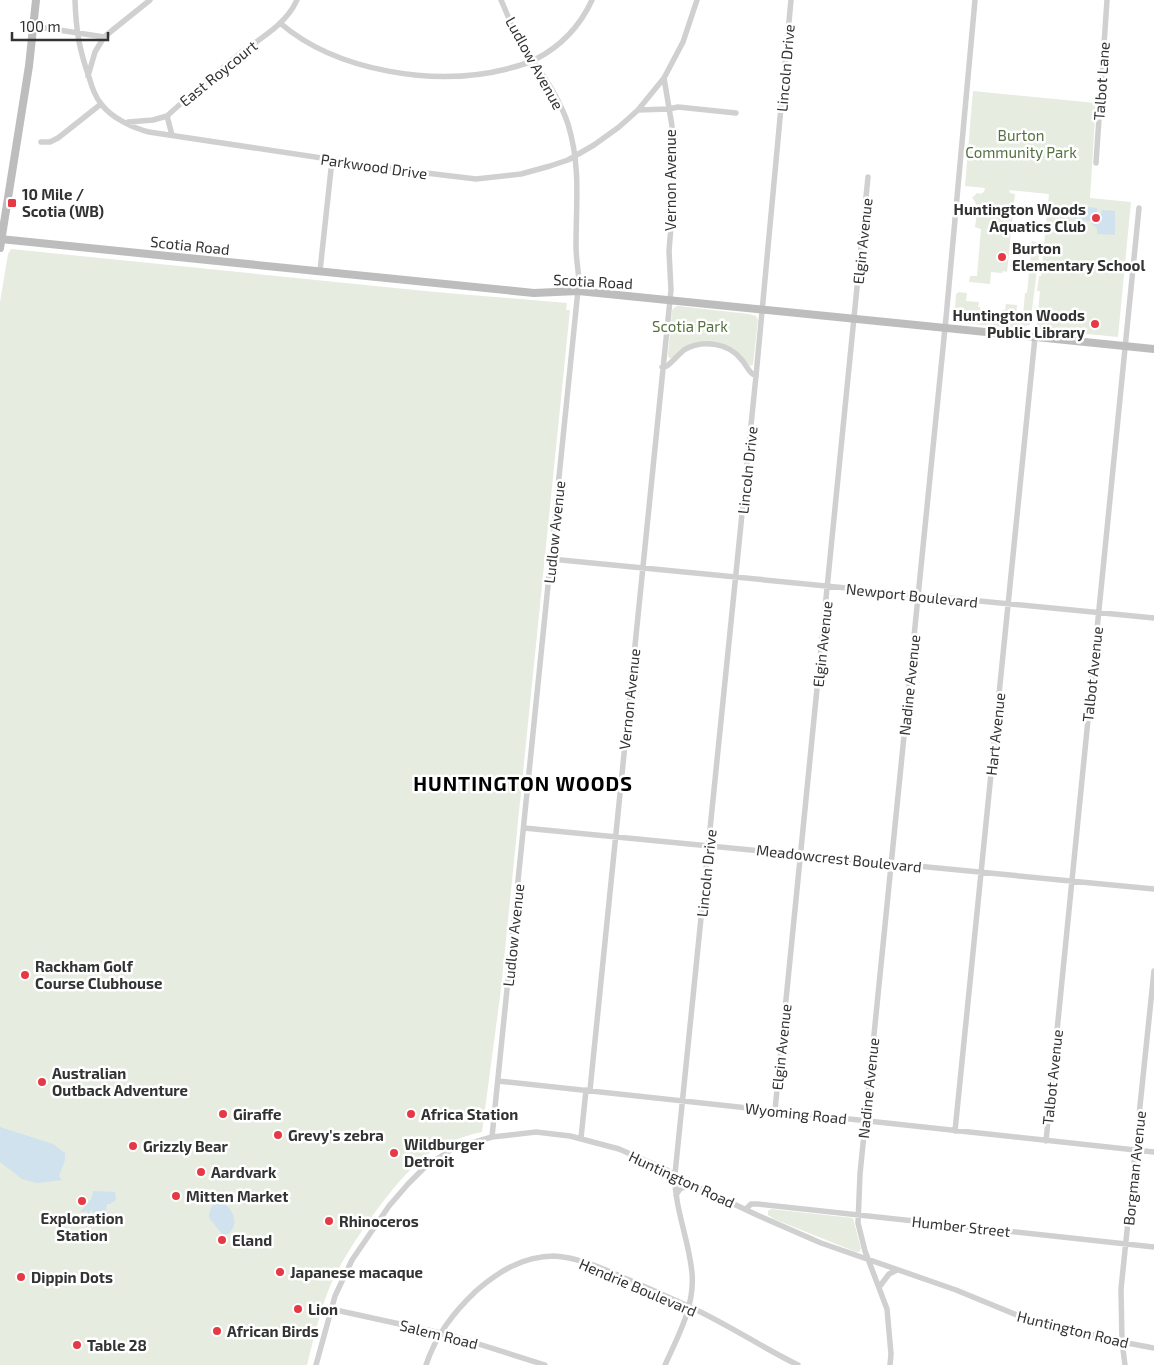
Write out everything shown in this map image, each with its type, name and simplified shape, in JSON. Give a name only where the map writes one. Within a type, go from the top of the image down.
[{"type":"street","points":[[0,242],[29,66],[36,0]]},
{"type":"street","points":[[41,142],[50,142],[58,138],[100,104],[80,51],[76,32],[75,0]]},
{"type":"street","points":[[88,76],[95,52],[104,37],[150,0]]},
{"type":"street","name":"East Roycourt","points":[[126,122],[152,120],[167,116],[280,23],[290,13],[297,0]]},
{"type":"street","name":"Ludlow Avenue","points":[[492,1137],[579,280],[576,248],[578,196],[575,156],[568,126],[558,98],[513,29],[501,0]]},
{"type":"street","points":[[280,23],[304,40],[336,56],[405,73],[448,76],[493,72],[534,60],[558,46],[583,18],[592,0]]},
{"type":"street","points":[[664,78],[683,42],[697,0]]},
{"type":"street","name":"Lincoln Drive","points":[[666,1365],[689,1306],[692,1272],[676,1195],[675,1174],[763,311],[791,0]]},
{"type":"street","name":"Nadine Avenue","points":[[890,1365],[888,1317],[880,1286],[862,1240],[858,1215],[865,1121],[975,0]]},
{"type":"street","name":"Talbot Lane","points":[[1096,163],[1107,0]]},
{"type":"street","points":[[33,26],[104,37]]},
{"type":"street","name":"Vernon Avenue","points":[[580,1138],[588,1090],[616,836],[671,290],[669,252],[674,189],[672,126],[664,78]]},
{"type":"street","name":"Parkwood Drive","points":[[100,104],[116,117],[143,131],[420,173],[476,179],[506,177],[527,173],[575,156],[608,136],[638,110],[664,78]]},
{"type":"street","points":[[638,110],[678,107],[736,113]]},
{"type":"street","points":[[167,116],[172,135]]},
{"type":"street","points":[[320,271],[332,160]]},
{"type":"street","name":"Elgin Avenue","points":[[775,1110],[868,177]]},
{"type":"street","name":"Talbot Avenue","points":[[1046,1140],[1139,208]]},
{"type":"street","name":"Scotia Road","points":[[0,242],[320,271],[534,293],[578,291],[1154,349]]},
{"type":"street","name":"Hart Avenue","points":[[955,1131],[1035,338]]},
{"type":"street","points":[[662,367],[667,366],[689,348],[713,344],[726,347],[735,353],[752,374],[756,376]]},
{"type":"street","name":"Newport Boulevard","points":[[551,559],[1154,618]]},
{"type":"street","name":"Meadowcrest Boulevard","points":[[524,828],[1154,889]]},
{"type":"street","name":"Borgman Avenue","points":[[1125,1365],[1122,1342],[1121,1297],[1154,971]]},
{"type":"street","name":"Wyoming Road","points":[[498,1081],[1154,1152]]},
{"type":"street","name":"Huntington Road","points":[[316,1365],[331,1309],[340,1284],[352,1260],[388,1206],[408,1184],[426,1166],[447,1152],[492,1137],[536,1132],[580,1138],[626,1152],[821,1243],[956,1290],[1024,1318],[1154,1348]]},
{"type":"street","points":[[676,1195],[680,1189],[693,1184]]},
{"type":"street","name":"Humber Street","points":[[746,1208],[751,1204],[767,1205],[1154,1247]]},
{"type":"street","points":[[762,1217],[767,1205]]},
{"type":"street","name":"Hendrie Boulevard","points":[[426,1365],[440,1332],[464,1302],[490,1279],[517,1264],[548,1256],[574,1260],[608,1271],[689,1306],[798,1365]]},
{"type":"street","points":[[880,1286],[889,1274],[898,1270]]},
{"type":"street","name":"Salem Road","points":[[331,1309],[440,1332],[545,1365]]},
{"type":"green space","name":"Burton Community Park","points":[[973,91],[1096,103],[1090,198],[1131,202],[1118,337],[1036,329],[1040,291],[1037,291],[1039,276],[1041,276],[1049,194],[1009,190],[1010,193],[1015,194],[1007,272],[991,272],[990,284],[969,282],[970,276],[977,276],[981,229],[975,227],[977,208],[972,198],[977,193],[984,192],[985,188],[965,186]]},
{"type":"green space","points":[[1032,241],[1038,243],[1039,255],[1030,325],[1024,326],[1023,329],[954,322],[956,294],[959,292],[967,293],[966,301],[979,302],[978,307],[981,308],[977,313],[984,317],[993,319],[1004,316],[1002,310],[1005,310],[1006,304],[1017,305],[1016,315],[1023,316]]},
{"type":"green space","points":[[11,249],[435,292],[567,303],[566,310],[570,310],[501,989],[482,1132],[455,1140],[429,1153],[402,1178],[388,1195],[338,1269],[320,1314],[307,1365],[0,1365],[0,302],[8,254]]},
{"type":"green space","name":"Scotia Park","points":[[678,306],[756,316],[758,320],[753,365],[750,366],[742,357],[706,341],[669,358],[672,310]]},
{"type":"green space","points":[[771,1209],[853,1218],[861,1249],[859,1252],[856,1252],[774,1219],[768,1215],[768,1211]]},
{"type":"water","points":[[1088,207],[1097,208],[1097,221],[1099,224],[1102,210],[1115,211],[1115,235],[1097,234],[1097,228],[1092,224],[1092,221],[1083,220],[1082,224],[1079,223],[1074,217],[1077,214],[1077,209],[1080,208],[1081,212],[1087,213]]},
{"type":"water","points":[[0,1127],[53,1144],[65,1153],[65,1160],[59,1176],[62,1180],[37,1183],[22,1179],[0,1162]]},
{"type":"water","points":[[93,1191],[115,1192],[116,1200],[107,1204],[106,1210],[110,1214],[108,1219],[104,1218],[100,1211],[94,1214],[91,1209],[90,1215],[87,1213],[87,1210],[80,1212],[92,1198]]},
{"type":"water","points":[[217,1200],[227,1205],[233,1214],[234,1225],[228,1234],[222,1234],[209,1218],[211,1208]]},
{"type":"place","name":"10 Mile / Scotia (WB)","points":[[12,203]]},
{"type":"place","name":"Huntington Woods Aquatics Club","points":[[1096,218]]},
{"type":"place","name":"Burton Elementary School","points":[[1002,257]]},
{"type":"place","name":"Huntington Woods Public Library","points":[[1095,324]]},
{"type":"place","name":"Rackham Golf Course Clubhouse","points":[[25,975]]},
{"type":"place","name":"Australian Outback Adventure","points":[[42,1082]]},
{"type":"place","name":"Giraffe","points":[[223,1114]]},
{"type":"place","name":"Africa Station","points":[[411,1114]]},
{"type":"place","name":"Grevy's zebra","points":[[278,1135]]},
{"type":"place","name":"Grizzly Bear","points":[[133,1146]]},
{"type":"place","name":"Wildburger Detroit","points":[[394,1153]]},
{"type":"place","name":"Aardvark","points":[[201,1172]]},
{"type":"place","name":"Mitten Market","points":[[176,1196]]},
{"type":"place","name":"Exploration Station","points":[[82,1201]]},
{"type":"place","name":"Rhinoceros","points":[[329,1221]]},
{"type":"place","name":"Eland","points":[[222,1240]]},
{"type":"place","name":"Japanese macaque","points":[[280,1272]]},
{"type":"place","name":"Dippin Dots","points":[[21,1277]]},
{"type":"place","name":"Lion","points":[[298,1309]]},
{"type":"place","name":"African Birds","points":[[217,1331]]},
{"type":"place","name":"Table 28","points":[[77,1345]]},
{"type":"district","name":"HUNTINGTON WOODS","points":[[523,783]]}]
